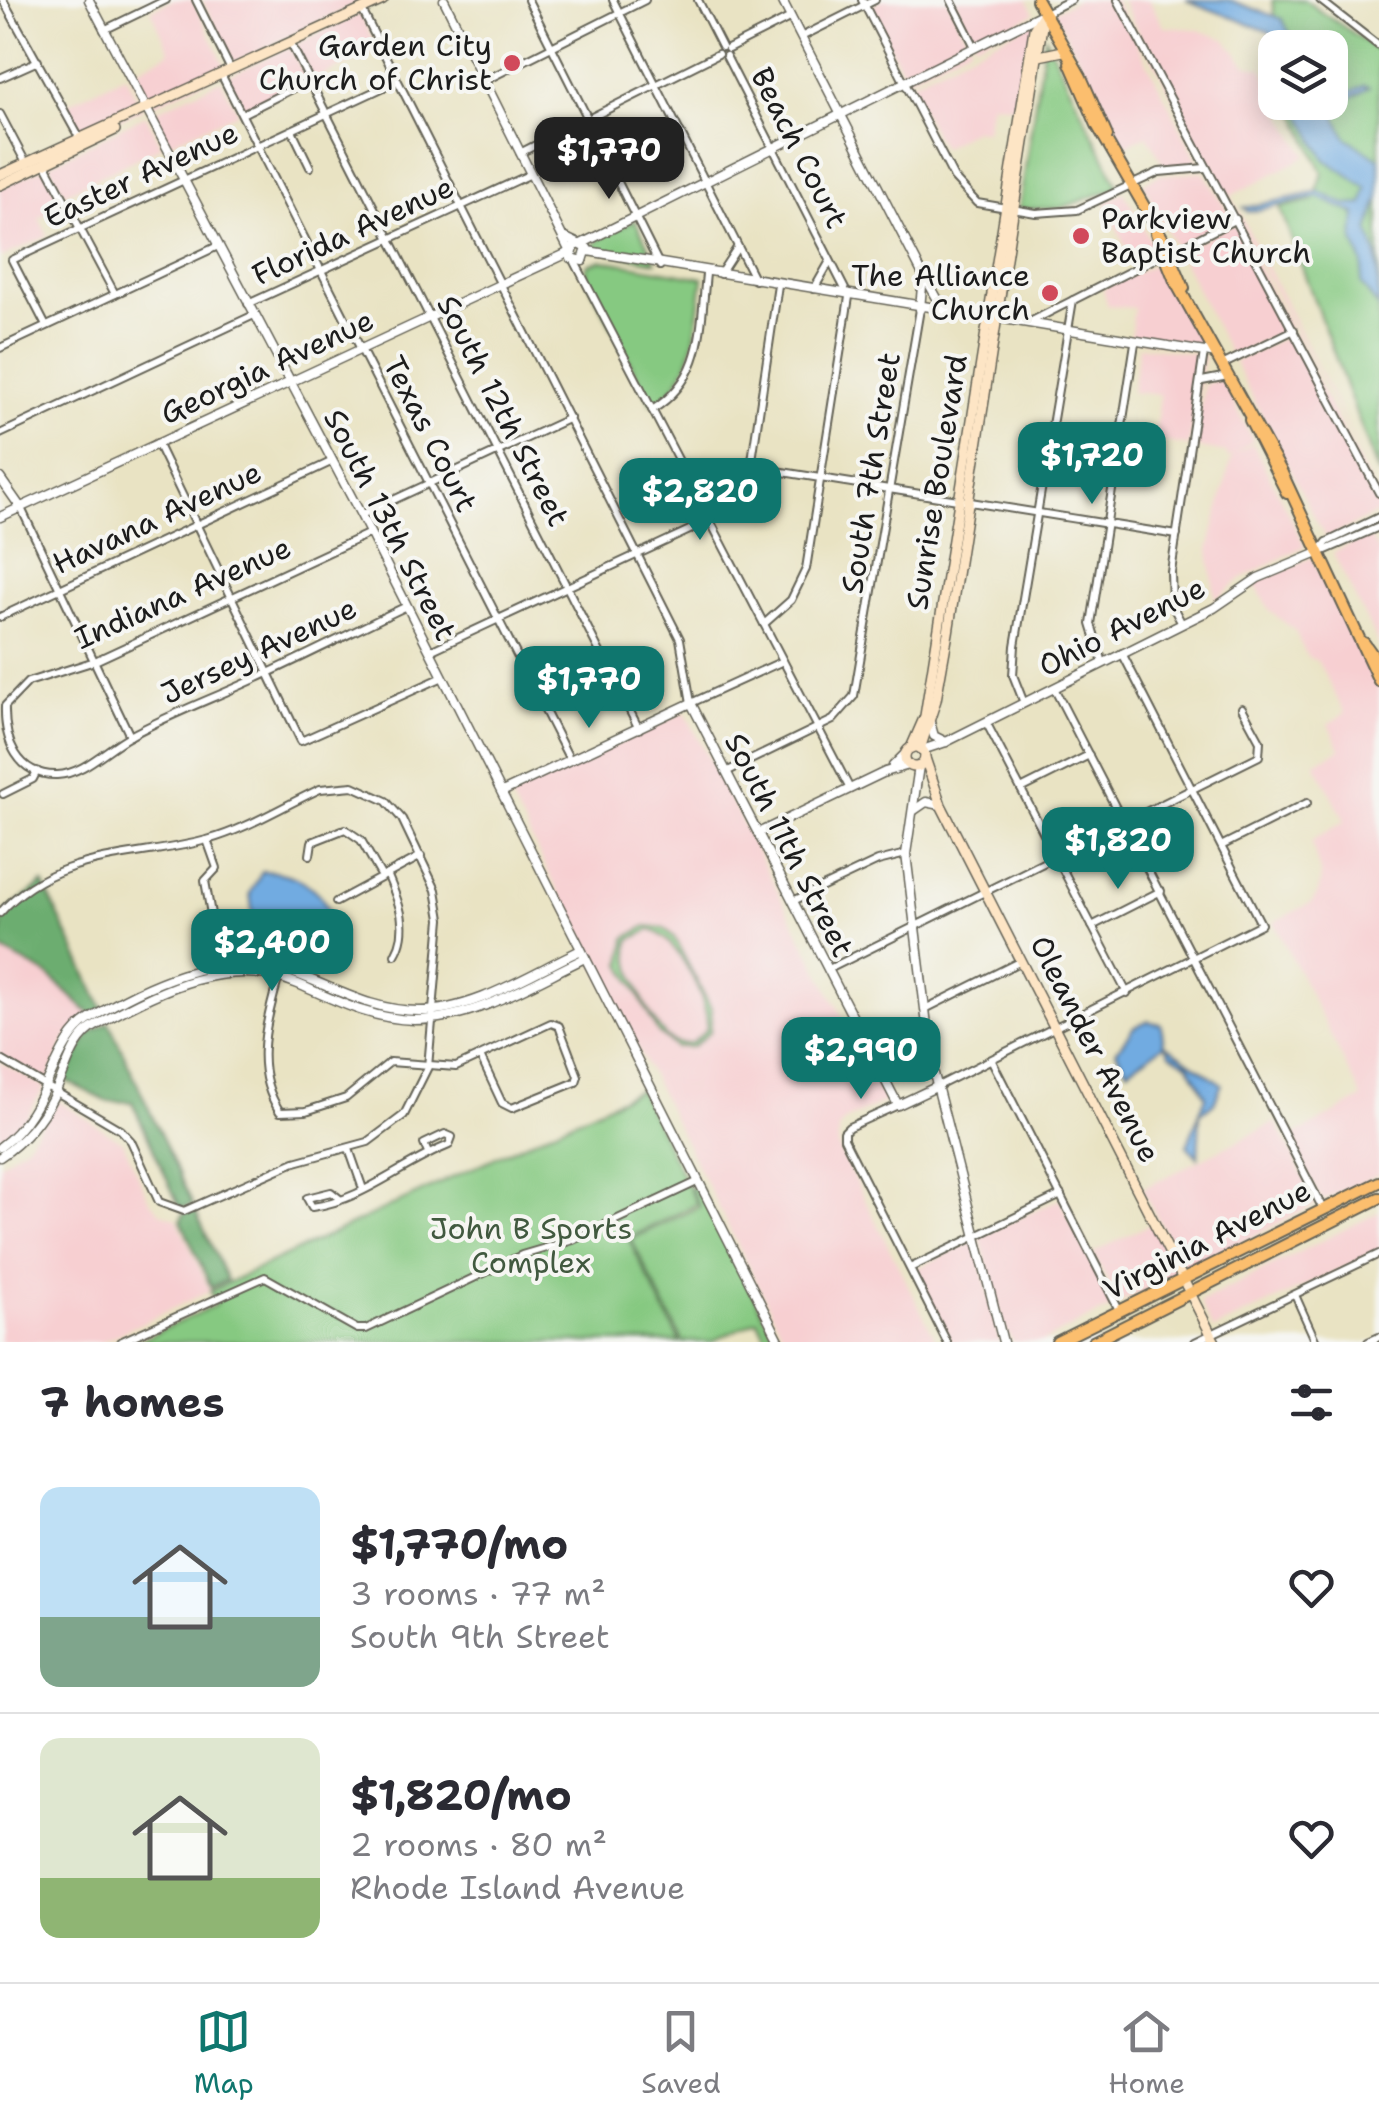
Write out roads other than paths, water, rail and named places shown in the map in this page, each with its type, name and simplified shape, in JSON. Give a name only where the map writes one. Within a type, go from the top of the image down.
[{"type":"main road","points":[[0,175],[147,112],[383,0]]},
{"type":"main road","points":[[1037,0],[1097,109],[1108,139],[1250,418],[1278,484],[1288,495],[1318,553],[1379,681]]},
{"type":"main road","name":"Sunrise Boulevard","points":[[917,758],[930,722],[1044,13]]},
{"type":"main road","name":"Sunrise Boulevard","points":[[1010,210],[1034,28],[1044,13]]},
{"type":"main road","points":[[1039,56],[1064,51]]},
{"type":"main road","points":[[0,185],[81,142]]},
{"type":"main road","name":"Sunrise Boulevard","points":[[917,758],[964,500]]},
{"type":"main road","points":[[1363,642],[1379,664]]},
{"type":"main road","name":"Oleander Avenue","points":[[917,758],[1213,1338]]},
{"type":"main road","name":"Virginia Avenue","points":[[1057,1342],[1379,1182]]},
{"type":"main road","name":"Virginia Avenue","points":[[1094,1342],[1379,1198]]},
{"type":"street","points":[[3,0],[81,142]]},
{"type":"street","name":"South 13th Street","points":[[89,0],[361,515],[780,1342]]},
{"type":"street","points":[[104,30],[166,0]]},
{"type":"street","name":"Texas Court","points":[[196,0],[242,114],[570,760]]},
{"type":"street","points":[[444,0],[561,234],[579,253],[584,280],[850,789]]},
{"type":"street","points":[[528,0],[660,266]]},
{"type":"street","points":[[613,0],[756,282]]},
{"type":"street","points":[[484,81],[645,0]]},
{"type":"street","name":"Beach Court","points":[[698,0],[850,297]]},
{"type":"street","points":[[782,0],[945,312]]},
{"type":"street","points":[[801,37],[864,2],[875,0]]},
{"type":"street","points":[[951,0],[975,47]]},
{"type":"street","name":"Georgia Avenue","points":[[0,517],[499,284],[554,259],[579,253],[602,232],[1070,0]]},
{"type":"street","points":[[1118,0],[1379,493]]},
{"type":"street","points":[[1320,0],[1379,46]]},
{"type":"street","points":[[864,2],[954,178],[977,203],[1010,210],[1078,210],[1164,170],[1205,168]]},
{"type":"street","name":"South 11th Street","points":[[362,10],[638,554],[680,640],[692,703],[898,1105]]},
{"type":"street","points":[[520,153],[791,17]]},
{"type":"street","name":"South 12th Street","points":[[291,44],[639,728]]},
{"type":"street","points":[[0,78],[38,61]]},
{"type":"street","points":[[242,114],[310,80]]},
{"type":"street","name":"Easter Avenue","points":[[46,326],[12,260],[397,82]]},
{"type":"street","points":[[0,114],[26,162]]},
{"type":"street","points":[[292,130],[310,167]]},
{"type":"street","points":[[46,163],[115,294]]},
{"type":"street","name":"Florida Avenue","points":[[248,304],[531,174]]},
{"type":"street","points":[[1024,324],[1236,219]]},
{"type":"street","points":[[0,348],[218,246]]},
{"type":"street","points":[[719,276],[734,258],[737,247]]},
{"type":"street","points":[[579,253],[1204,352],[1223,365]]},
{"type":"street","name":"Beach Court","points":[[812,291],[831,260]]},
{"type":"street","points":[[652,410],[674,397],[694,365],[706,274]]},
{"type":"street","name":"South 7th Street","points":[[818,729],[843,712],[858,684],[923,275]]},
{"type":"street","points":[[430,651],[638,554],[707,519],[734,497],[751,467],[778,285]]},
{"type":"street","points":[[764,624],[799,588],[850,297]]},
{"type":"street","points":[[1024,703],[1015,683],[1014,659],[1072,300]]},
{"type":"street","name":"Florida Avenue","points":[[0,434],[254,314]]},
{"type":"street","points":[[1201,381],[1223,365],[1294,330]]},
{"type":"street","points":[[1102,664],[1092,624],[1135,343]]},
{"type":"street","points":[[1182,624],[1170,588],[1204,352]]},
{"type":"street","points":[[361,515],[570,418]]},
{"type":"street","points":[[157,443],[298,738],[306,742],[443,677]]},
{"type":"street","name":"Havana Avenue","points":[[0,617],[333,461]]},
{"type":"street","points":[[751,467],[1177,535]]},
{"type":"street","points":[[0,478],[21,508],[130,736],[79,769],[60,775],[37,772],[10,748],[3,707]]},
{"type":"street","name":"Ohio Avenue","points":[[1318,553],[1327,542],[1379,516]]},
{"type":"street","name":"Ohio Avenue","points":[[758,833],[917,758],[1182,624],[1258,578],[1379,527]]},
{"type":"street","name":"Indiana Avenue","points":[[3,707],[28,682],[95,661],[370,533]]},
{"type":"street","name":"Jersey Avenue","points":[[130,736],[407,606]]},
{"type":"street","points":[[947,1342],[844,1132],[1262,924],[1122,654]]},
{"type":"street","points":[[502,792],[783,661]]},
{"type":"street","points":[[1054,688],[1324,1210]]},
{"type":"street","points":[[828,969],[1259,756],[1260,741],[1242,708]]},
{"type":"street","points":[[930,722],[934,736],[946,742]]},
{"type":"street","points":[[986,722],[1127,993]]},
{"type":"street","points":[[726,772],[818,729]]},
{"type":"street","points":[[1021,789],[1089,756]]},
{"type":"street","points":[[917,758],[906,854],[924,1009],[936,1087],[1006,1342]]},
{"type":"street","points":[[3,794],[34,779],[37,772]]},
{"type":"street","points":[[0,913],[28,888],[78,864],[122,852],[207,840],[251,824],[320,788],[353,786],[380,796],[395,809],[438,895],[441,920],[428,1068],[404,1115],[368,1142],[294,1162],[199,1206],[175,1211],[159,1202],[132,1141],[0,1059]]},
{"type":"street","points":[[913,811],[926,802],[940,806]]},
{"type":"street","points":[[1223,845],[1307,803]]},
{"type":"street","points":[[310,856],[312,842],[345,829],[362,840],[402,909],[402,936],[395,955]]},
{"type":"street","points":[[207,840],[218,868],[204,881],[212,925]]},
{"type":"street","points":[[794,901],[878,861],[906,854]]},
{"type":"street","points":[[336,902],[421,856]]},
{"type":"street","points":[[1092,926],[1161,892]]},
{"type":"street","points":[[0,1158],[34,1122],[78,1034],[202,968],[238,962],[360,1002],[432,1015],[493,996],[583,954]]},
{"type":"street","points":[[924,1009],[1021,961]]},
{"type":"street","points":[[280,973],[260,1052],[261,1067],[280,1112],[321,1108],[346,1098],[390,1062],[428,1068],[456,1066],[557,1022],[578,1076],[576,1082],[553,1094],[512,1108],[502,1102],[480,1056]]},
{"type":"street","points":[[992,1061],[1120,1312]]},
{"type":"street","points":[[0,1147],[13,1143]]},
{"type":"street","points":[[349,1149],[363,1188]]},
{"type":"street","points":[[341,1200],[331,1192],[307,1198],[312,1207],[341,1200],[428,1153]]},
{"type":"street","points":[[120,1342],[265,1277],[357,1329],[366,1329],[522,1255],[573,1240],[699,1181]]},
{"type":"street","points":[[910,1268],[1061,1195]]},
{"type":"street","points":[[1195,1342],[1213,1338],[1379,1254]]},
{"type":"street","points":[[1294,1295],[1316,1342]]},
{"type":"street","points":[[1368,1342],[1379,1337]]},
{"type":"water","points":[[1186,0],[1229,0],[1282,19],[1288,30],[1265,30]]},
{"type":"water","points":[[1364,85],[1369,87],[1348,100],[1348,93]]},
{"type":"water","points":[[1304,120],[1337,120],[1347,138],[1379,159],[1379,197],[1369,231],[1377,257],[1379,308],[1361,284],[1363,264],[1354,241],[1356,214],[1318,197],[1248,212],[1244,208],[1319,192],[1347,205],[1363,204],[1367,188],[1325,159]]},
{"type":"water","points":[[262,871],[292,876],[315,891],[329,914],[329,944],[275,949],[256,945],[250,893]]},
{"type":"water","points":[[1147,1021],[1161,1024],[1164,1045],[1128,1070],[1116,1051],[1134,1027]]},
{"type":"water","points":[[1166,1045],[1222,1084],[1214,1103],[1200,1114],[1198,1157],[1187,1146],[1206,1096],[1188,1064],[1170,1054]]},
{"type":"place","name":"Garden City Church of Christ","points":[[512,63]]},
{"type":"place","name":"Parkview Baptist Church","points":[[1081,236]]},
{"type":"place","name":"The Alliance Church","points":[[1050,293]]},
{"type":"park label","name":"John B Sports Complex","points":[[531,1246]]}]
